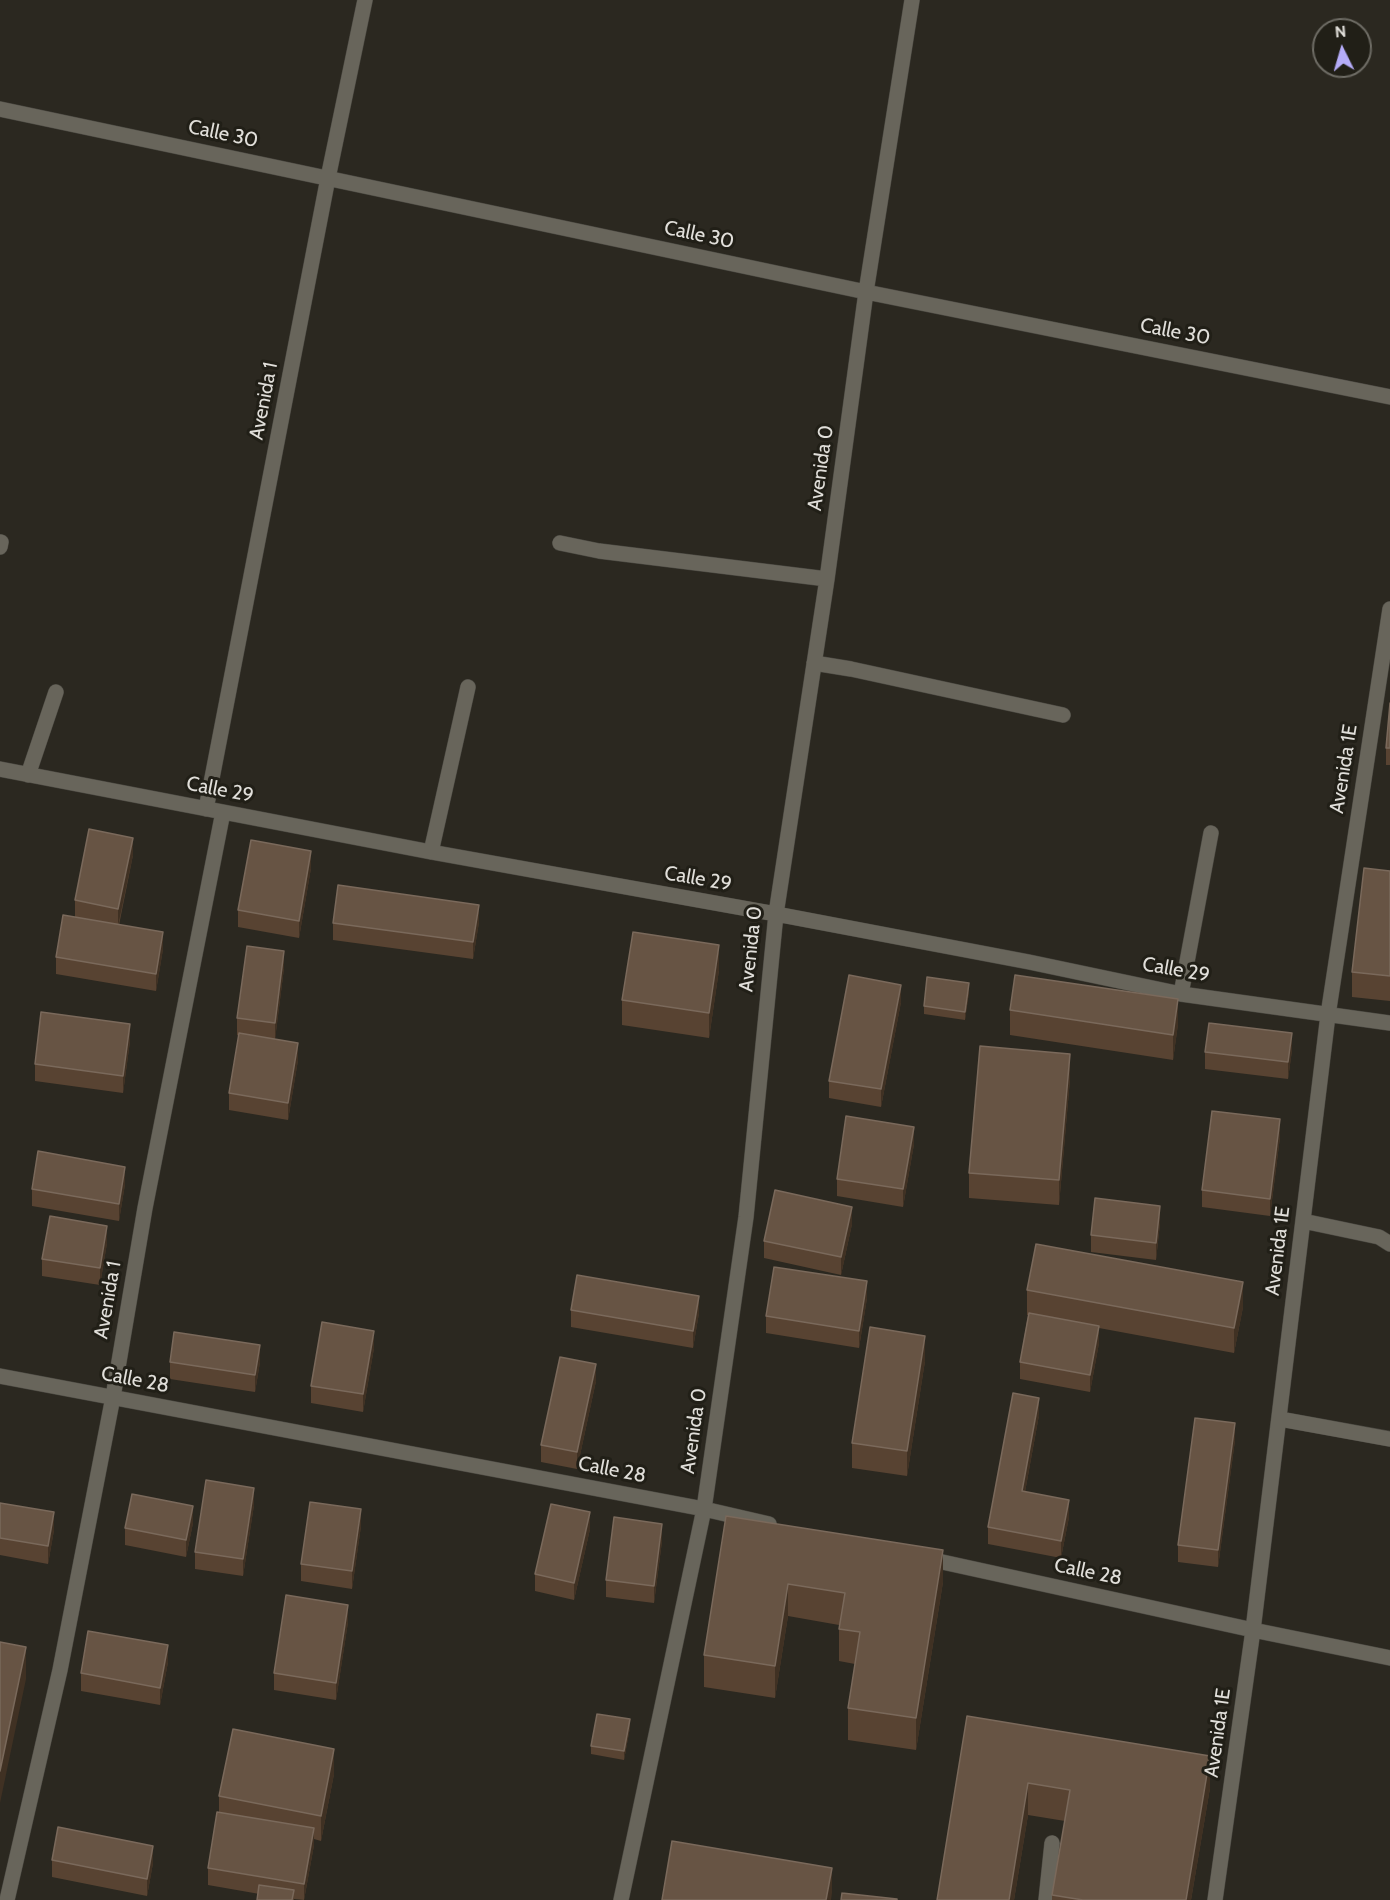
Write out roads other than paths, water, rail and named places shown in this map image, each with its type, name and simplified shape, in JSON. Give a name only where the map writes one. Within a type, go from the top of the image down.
[{"type":"street","name":"Avenida 1","points":[[206,809],[328,178],[365,0]]},
{"type":"street","name":"Avenida 0","points":[[621,1900],[704,1509],[746,1217],[776,914],[827,579],[866,292],[912,0]]},
{"type":"street","name":"Calle 30","points":[[0,109],[866,292],[1390,397]]},
{"type":"street","points":[[560,543],[599,551],[827,579]]},
{"type":"street","name":"Avenida 1E","points":[[1215,1900],[1280,1419],[1328,1015],[1390,609]]},
{"type":"street","points":[[814,663],[1063,714]]},
{"type":"street","points":[[431,852],[468,687]]},
{"type":"street","points":[[28,775],[56,692]]},
{"type":"street","name":"Calle 29","points":[[0,770],[431,852],[776,914],[1029,962],[1181,994],[1390,1023]]},
{"type":"street","name":"Avenida 1","points":[[7,1900],[60,1671],[113,1397],[145,1208],[223,812]]},
{"type":"street","points":[[1181,994],[1211,833]]},
{"type":"street","points":[[1303,1221],[1386,1237]]},
{"type":"street","name":"Calle 28","points":[[0,1376],[704,1509],[786,1527]]},
{"type":"street","points":[[1280,1419],[1390,1439]]},
{"type":"street","name":"Calle 28","points":[[914,1556],[1390,1658]]},
{"type":"street","points":[[1046,1900],[1052,1843]]}]
